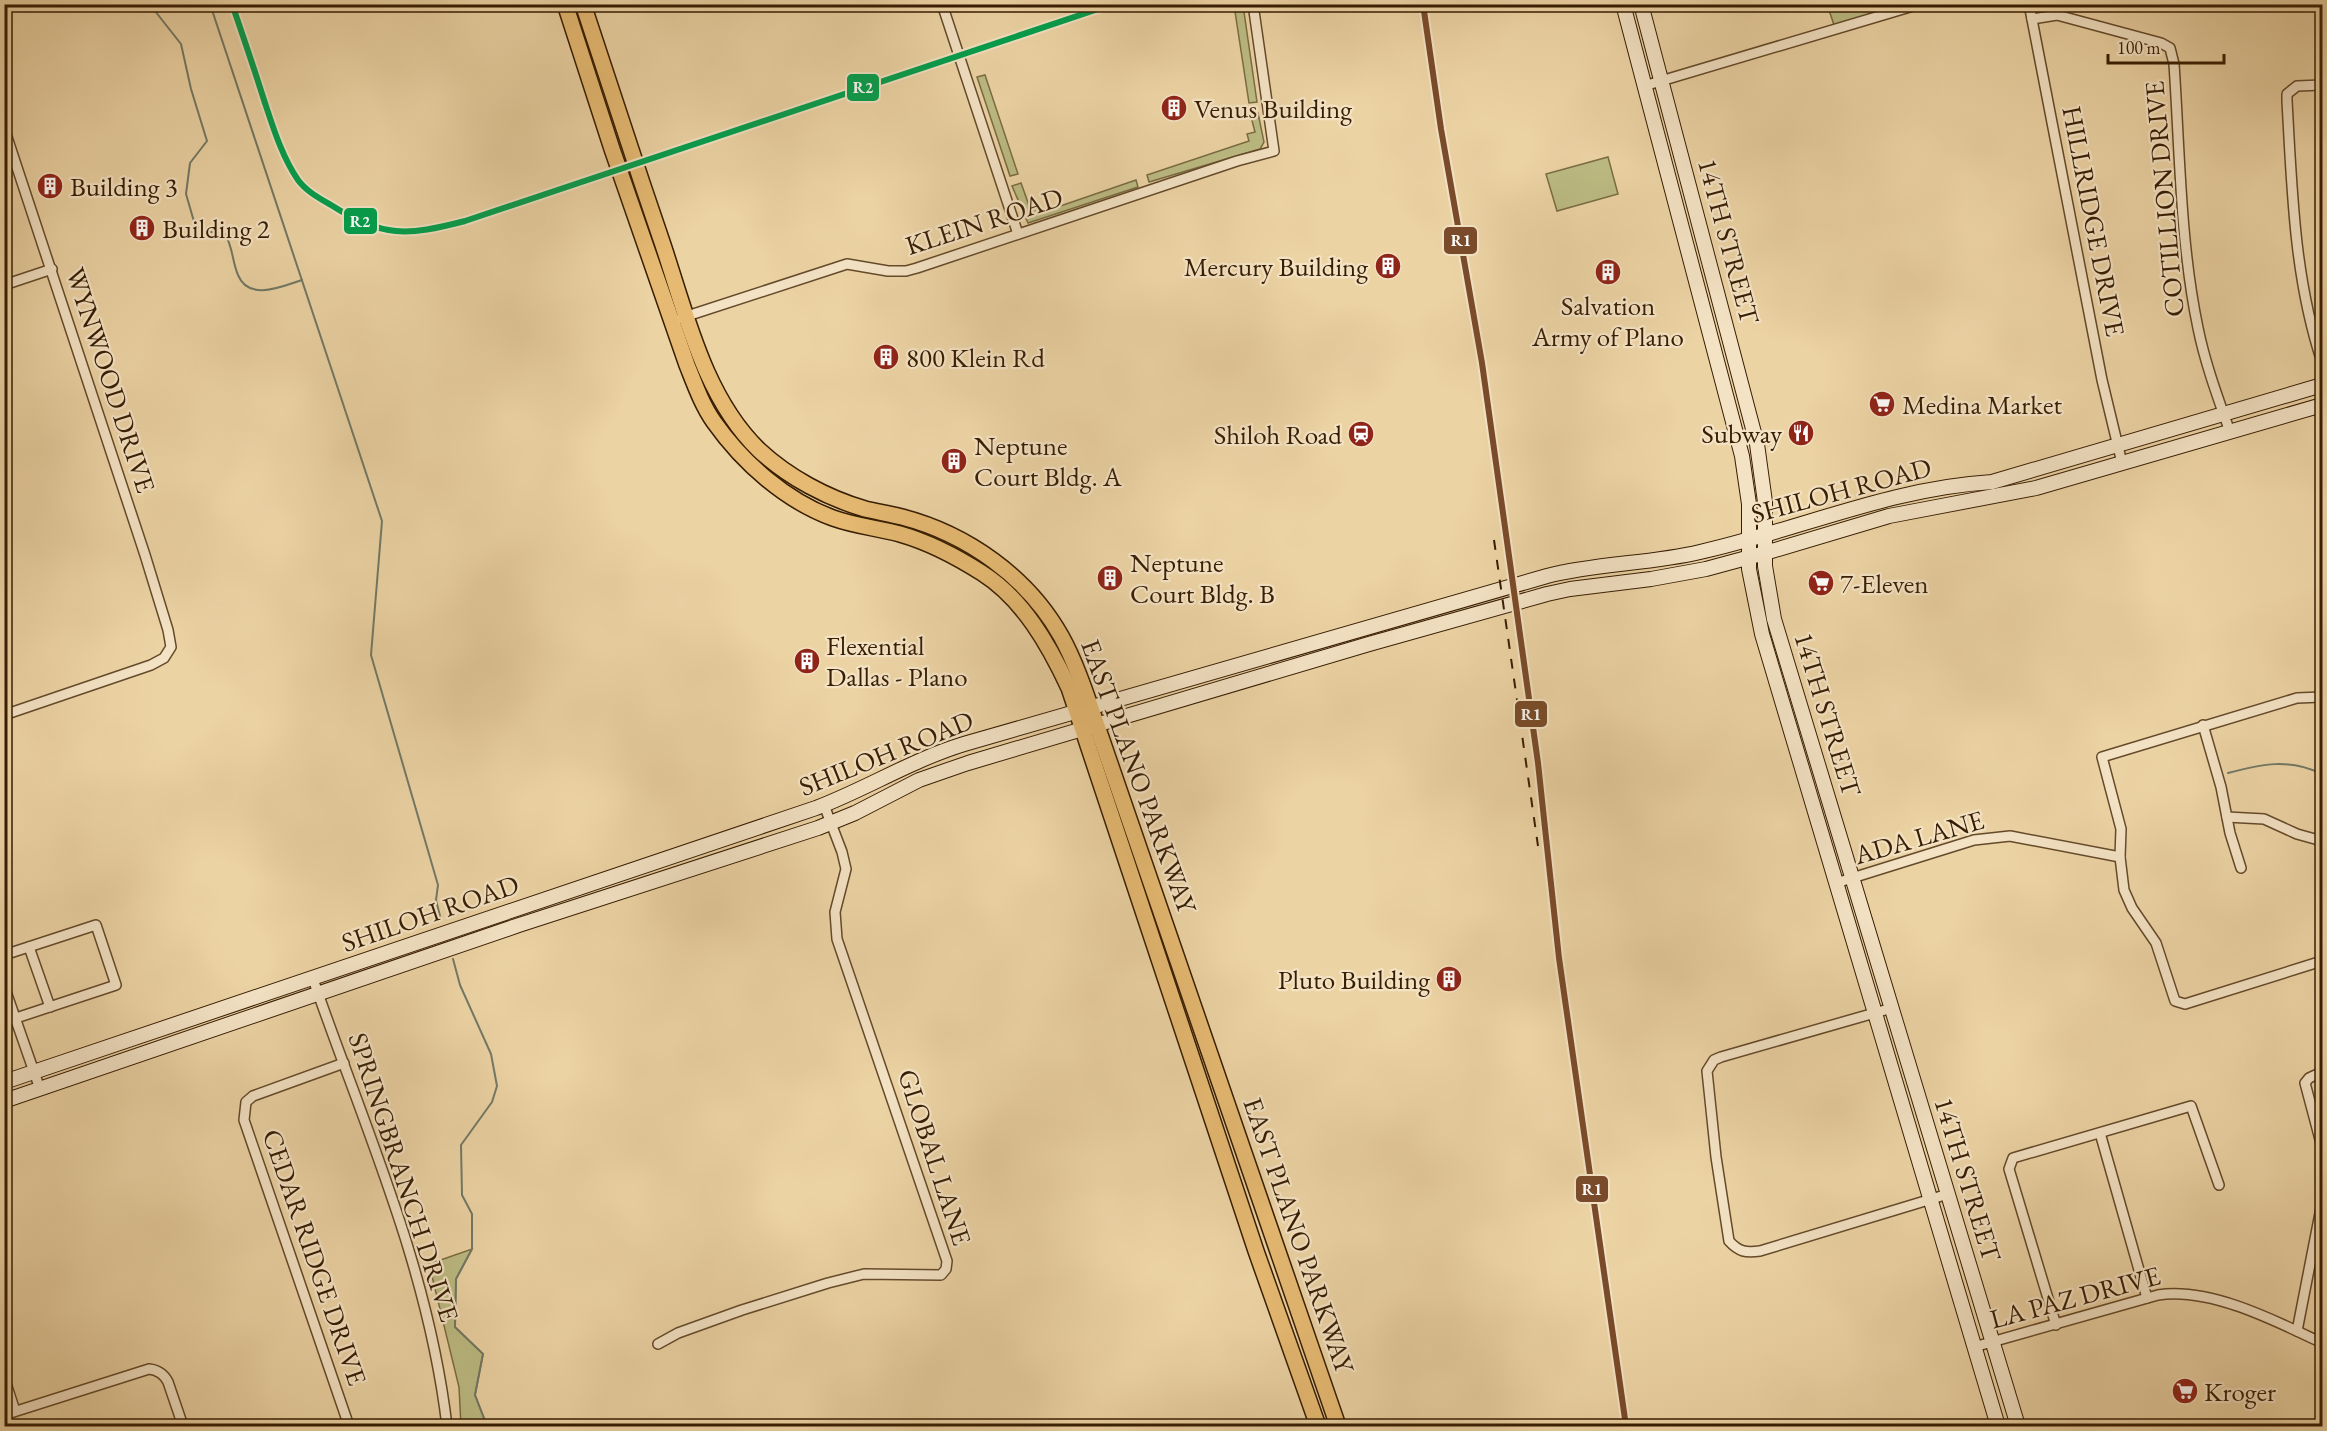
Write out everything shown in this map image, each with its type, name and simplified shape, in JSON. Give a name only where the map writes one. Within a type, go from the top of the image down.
[{"type":"main road","name":"EAST PLANO PARKWAY","points":[[565,4],[611,144],[680,319],[725,409],[759,449],[785,472],[832,497],[864,509],[936,528],[994,561],[1023,586],[1054,625],[1068,649],[1083,710],[1156,896],[1338,1426]]},
{"type":"main road","name":"EAST PLANO PARKWAY","points":[[582,4],[627,139],[680,319],[699,396],[713,422],[732,445],[764,476],[807,507],[866,528],[899,534],[930,545],[984,574],[1014,601],[1039,632],[1083,710]]},
{"type":"main road","name":"14TH STREET","points":[[1623,4],[1742,456],[1749,504],[1749,558],[1756,611],[1998,1426]]},
{"type":"main road","name":"14TH STREET","points":[[1641,4],[1760,462],[1766,534],[1765,566],[1772,608],[2018,1426]]},
{"type":"main road","points":[[580,49],[596,44]]},
{"type":"main road","points":[[611,144],[627,139]]},
{"type":"main road","points":[[1686,241],[1703,236]]},
{"type":"main road","points":[[1720,370],[1736,365]]},
{"type":"main road","name":"SHILOH ROAD","points":[[4,1082],[824,805],[847,796],[913,762],[945,750],[1235,664],[1569,570],[1631,565],[1673,558],[1750,539],[1886,499],[1945,487],[1992,482],[2322,384]]},
{"type":"main road","name":"SHILOH ROAD","points":[[4,1101],[831,822],[855,813],[919,780],[1089,726],[1516,603],[1586,586],[1675,575],[1749,558],[1888,516],[2036,488],[2322,405]]},
{"type":"main road","points":[[764,476],[775,463]]},
{"type":"main road","points":[[1886,499],[1888,516]]},
{"type":"main road","points":[[984,574],[994,561]]},
{"type":"main road","points":[[1583,568],[1586,586]]},
{"type":"main road","points":[[1235,664],[1240,681]]},
{"type":"main road","name":"EAST PLANO PARKWAY","points":[[1089,726],[1140,901],[1256,1251],[1318,1426]]},
{"type":"main road","points":[[1794,744],[1811,740]]},
{"type":"main road","points":[[703,845],[709,864]]},
{"type":"main road","points":[[1140,901],[1156,896]]},
{"type":"main road","points":[[513,910],[519,926]]},
{"type":"main road","points":[[1176,1010],[1193,1004]]},
{"type":"main road","points":[[155,1032],[161,1048]]},
{"type":"main road","points":[[1256,1251],[1275,1244]]},
{"type":"main road","points":[[1303,1384],[1321,1378]]},
{"type":"street","points":[[942,4],[1018,234]]},
{"type":"street","name":"KLEIN ROAD","points":[[680,319],[847,264],[888,271],[906,271],[1237,161],[1274,151],[1253,4]]},
{"type":"street","points":[[1644,86],[1920,4]]},
{"type":"street","name":"HILLRIDGE DRIVE","points":[[2029,4],[2099,369],[2122,463]]},
{"type":"street","name":"COTILLION DRIVE","points":[[2032,19],[2056,15],[2161,43],[2170,48],[2174,64],[2184,232],[2198,327],[2223,414]]},
{"type":"street","points":[[2322,85],[2297,86],[2287,94],[2294,219],[2300,269],[2314,337],[2322,362]]},
{"type":"street","name":"WYNWOOD DRIVE","points":[[4,128],[145,555],[171,647],[164,658],[151,665],[4,715]]},
{"type":"street","points":[[4,285],[52,269]]},
{"type":"street","points":[[2223,414],[2230,432]]},
{"type":"street","points":[[2322,697],[2297,698],[2102,757],[2121,829],[2120,857],[2124,890],[2132,908],[2156,943],[2175,1001],[2185,1004],[2322,962]]},
{"type":"street","points":[[2203,725],[2241,868]]},
{"type":"street","name":"GLOBAL LANE","points":[[658,1344],[678,1333],[742,1310],[828,1283],[864,1274],[941,1275],[946,1269],[947,1261],[837,939],[835,912],[846,869],[824,805]]},
{"type":"street","points":[[2227,817],[2264,819],[2297,834],[2322,841]]},
{"type":"street","name":"ADA LANE","points":[[1836,883],[1974,840],[2010,836],[2120,857]]},
{"type":"street","points":[[4,955],[96,926],[116,985],[4,1022]]},
{"type":"street","points":[[29,947],[50,1007]]},
{"type":"street","name":"SPRINGBRANCH DRIVE","points":[[314,979],[391,1191],[415,1267],[441,1374],[447,1426]]},
{"type":"street","points":[[4,986],[40,1089]]},
{"type":"street","points":[[1892,1008],[1721,1057],[1708,1066],[1714,1135],[1729,1241],[1736,1249],[1748,1253],[1760,1251],[1948,1194]]},
{"type":"street","name":"CEDAR RIDGE DRIVE","points":[[344,1063],[253,1096],[246,1102],[244,1120],[349,1426]]},
{"type":"street","points":[[2322,1072],[2316,1073],[2306,1082],[2322,1147]]},
{"type":"street","points":[[2056,1325],[2009,1164],[2013,1158],[2191,1106],[2219,1185]]},
{"type":"street","points":[[2100,1133],[2147,1298]]},
{"type":"street","points":[[2297,1331],[2321,1219],[2322,1203]]},
{"type":"street","name":"LA PAZ DRIVE","points":[[1974,1347],[1993,1344],[2147,1298],[2175,1292],[2211,1299],[2297,1331],[2322,1343]]},
{"type":"street","points":[[4,1415],[149,1369],[165,1377],[183,1426]]},
{"type":"street","points":[[4,1377],[15,1411]]},
{"type":"shaded area","points":[[1827,4],[1907,5],[1834,25]]},
{"type":"shaded area","points":[[1234,5],[1243,5],[1257,102],[1249,103]]},
{"type":"shaded area","points":[[985,75],[1018,174],[1010,176],[977,77]]},
{"type":"shaded area","points":[[1250,113],[1258,113],[1264,142],[1260,149],[1149,182],[1147,175],[1249,141],[1247,134],[1255,132]]},
{"type":"shaded area","points":[[1608,157],[1618,194],[1557,211],[1546,174]]},
{"type":"shaded area","points":[[1136,180],[1138,187],[1028,223],[1012,186],[1021,183],[1030,208],[1038,206],[1040,213]]},
{"type":"shaded area","points":[[472,1249],[456,1279],[455,1327],[483,1354],[475,1395],[487,1426],[461,1426],[459,1387],[429,1264]]},
{"type":"waterway","points":[[153,4],[155,11],[181,44],[191,89],[207,141],[190,163],[186,194],[195,225],[204,231],[225,234],[238,275],[250,288],[267,290],[302,280]]},
{"type":"waterway","points":[[210,4],[382,521],[371,655],[438,885],[436,900],[441,920]]},
{"type":"waterway","points":[[2228,773],[2264,765],[2287,764],[2322,774]]},
{"type":"waterway","points":[[453,959],[460,985],[491,1054],[497,1086],[492,1102],[461,1145],[462,1195],[472,1214],[472,1249],[456,1279],[455,1327],[483,1354],[475,1395],[487,1426]]},
{"type":"railway","points":[[232,4],[278,142],[298,180],[317,197],[349,216],[381,229],[396,231],[427,229],[465,221],[1113,4]]},
{"type":"railway","points":[[1491,430],[1538,763],[1559,958],[1626,1426]]},
{"type":"railway","points":[[1494,540],[1538,846]]},
{"type":"transit line","name":"R2","points":[[232,4],[278,142],[298,180],[317,197],[349,216],[381,229],[396,231],[427,229],[465,221],[1113,4]]},
{"type":"transit line","name":"R1","points":[[1423,4],[1441,129],[1482,363],[1538,763],[1559,958],[1626,1426]]},
{"type":"place","name":"Venus Building","points":[[1174,108]]},
{"type":"place","name":"Building 3","points":[[50,186]]},
{"type":"place","name":"Building 2","points":[[142,228]]},
{"type":"place","name":"Mercury Building","points":[[1388,266]]},
{"type":"place","name":"Salvation Army of Plano","points":[[1608,272]]},
{"type":"place","name":"800 Klein Rd","points":[[886,357]]},
{"type":"place","name":"Medina Market","points":[[1882,404]]},
{"type":"place","name":"Subway","points":[[1801,433]]},
{"type":"place","name":"Shiloh Road","points":[[1361,434]]},
{"type":"place","name":"Neptune Court Bldg. A","points":[[954,461]]},
{"type":"place","name":"Neptune Court Bldg. B","points":[[1110,578]]},
{"type":"place","name":"7-Eleven","points":[[1821,583]]},
{"type":"place","name":"Flexential Dallas - Plano","points":[[807,661]]},
{"type":"place","name":"Pluto Building","points":[[1449,979]]},
{"type":"place","name":"Kroger","points":[[2185,1391]]}]
